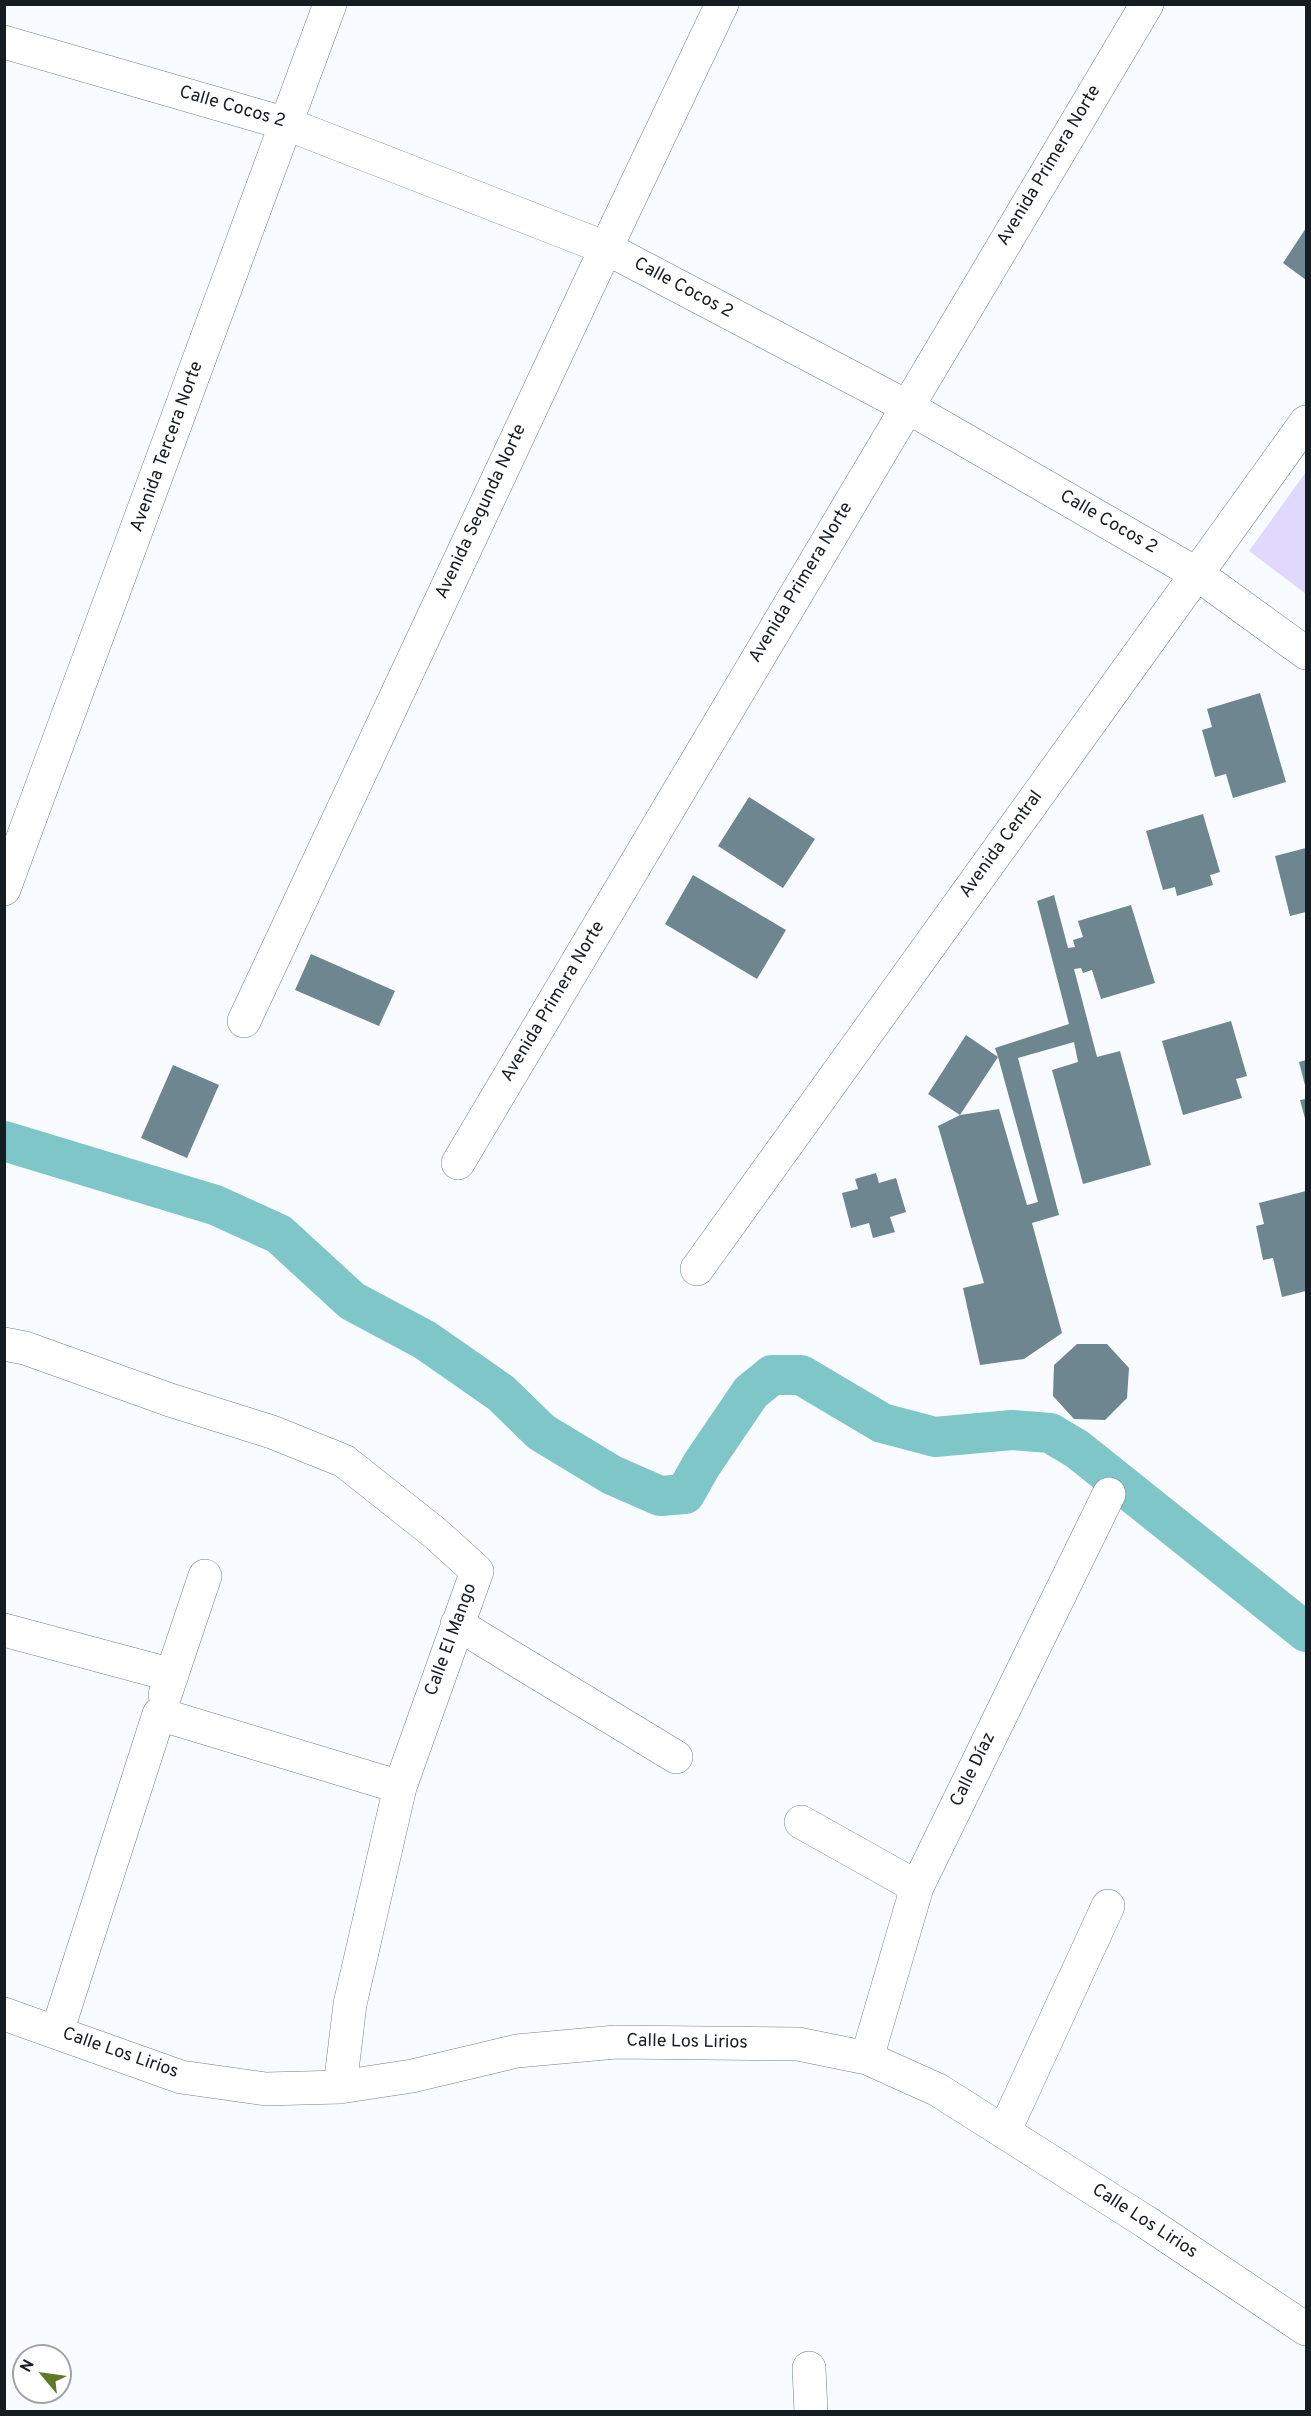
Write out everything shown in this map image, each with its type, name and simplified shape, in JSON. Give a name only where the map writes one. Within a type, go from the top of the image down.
[{"type":"street","name":"Avenida Tercera Norte","points":[[4,889],[330,4]]},
{"type":"street","name":"Avenida Segunda Norte","points":[[244,1021],[722,4]]},
{"type":"street","name":"Avenida Primera Norte","points":[[459,1163],[906,406],[1147,4]]},
{"type":"street","name":"Calle Cocos 2","points":[[4,42],[287,124],[606,248],[906,406],[1197,574],[1306,653]]},
{"type":"street","name":"Avenida Central","points":[[697,1269],[1306,422]]},
{"type":"street","name":"Calle El Mango","points":[[4,1344],[25,1348],[170,1400],[272,1432],[344,1461],[435,1533],[477,1571],[400,1787],[350,2004],[340,2086]]},
{"type":"street","name":"Calle Díaz","points":[[867,2058],[917,1887],[1109,1494]]},
{"type":"street","points":[[57,2032],[205,1576]]},
{"type":"street","points":[[457,1624],[676,1758]]},
{"type":"street","points":[[4,1630],[172,1675]]},
{"type":"street","points":[[159,1714],[400,1787]]},
{"type":"street","points":[[801,1822],[917,1887]]},
{"type":"street","points":[[1004,2132],[1108,1906]]},
{"type":"street","name":"Calle Los Lirios","points":[[4,2014],[180,2077],[266,2089],[340,2086],[412,2076],[517,2051],[616,2042],[798,2044],[867,2058],[938,2090],[1146,2222],[1306,2330]]},
{"type":"street","points":[[809,2368],[812,2412]]},
{"type":"shaded area","points":[[1306,472],[1306,594],[1249,551]]},
{"type":"building","points":[[1306,228],[1306,280],[1283,263]]},
{"type":"building","points":[[1260,693],[1286,782],[1233,798],[1226,774],[1215,777],[1202,730],[1212,727],[1207,709]]},
{"type":"building","points":[[749,797],[815,839],[783,888],[718,846]]},
{"type":"building","points":[[1203,814],[1220,872],[1210,875],[1213,885],[1177,896],[1175,887],[1163,890],[1146,831]]},
{"type":"building","points":[[1306,848],[1306,912],[1290,916],[1275,856]]},
{"type":"building","points":[[693,875],[786,930],[757,979],[665,924]]},
{"type":"building","points":[[1054,895],[1068,948],[1075,947],[1073,940],[1083,937],[1078,921],[1131,905],[1155,983],[1101,999],[1092,970],[1083,973],[1081,968],[1074,969],[1097,1057],[1120,1051],[1151,1165],[1083,1184],[1052,1070],[1078,1062],[1074,1042],[1018,1058],[1059,1215],[1032,1223],[1062,1333],[1024,1359],[980,1365],[963,1288],[984,1283],[938,1126],[960,1115],[999,1109],[1027,1205],[1038,1202],[995,1048],[1069,1024],[1037,901]]},
{"type":"building","points":[[311,954],[395,991],[379,1026],[295,990]]},
{"type":"building","points":[[1231,1021],[1247,1076],[1236,1079],[1242,1098],[1183,1115],[1162,1041]]},
{"type":"building","points":[[966,1035],[998,1057],[960,1115],[928,1094]]},
{"type":"building","points":[[1306,1060],[1306,1089],[1299,1062]]},
{"type":"building","points":[[173,1065],[219,1085],[187,1158],[141,1138]]},
{"type":"building","points":[[1306,1099],[1306,1122],[1300,1100]]},
{"type":"building","points":[[876,1173],[879,1183],[896,1178],[906,1212],[890,1217],[895,1232],[873,1238],[869,1223],[851,1228],[842,1193],[858,1189],[855,1179]]},
{"type":"building","points":[[1306,1191],[1306,1291],[1282,1297],[1273,1258],[1263,1260],[1256,1226],[1264,1224],[1259,1203]]},
{"type":"building","points":[[1077,1344],[1107,1344],[1129,1368],[1127,1398],[1105,1420],[1074,1419],[1053,1396],[1054,1365]]},
{"type":"waterway","points":[[4,1141],[215,1205],[279,1234],[352,1301],[425,1340],[501,1393],[541,1432],[612,1475],[660,1496],[685,1494],[702,1464],[751,1392],[772,1375],[801,1375],[882,1423],[935,1437],[1012,1430],[1050,1433],[1077,1449],[1306,1632]]}]
